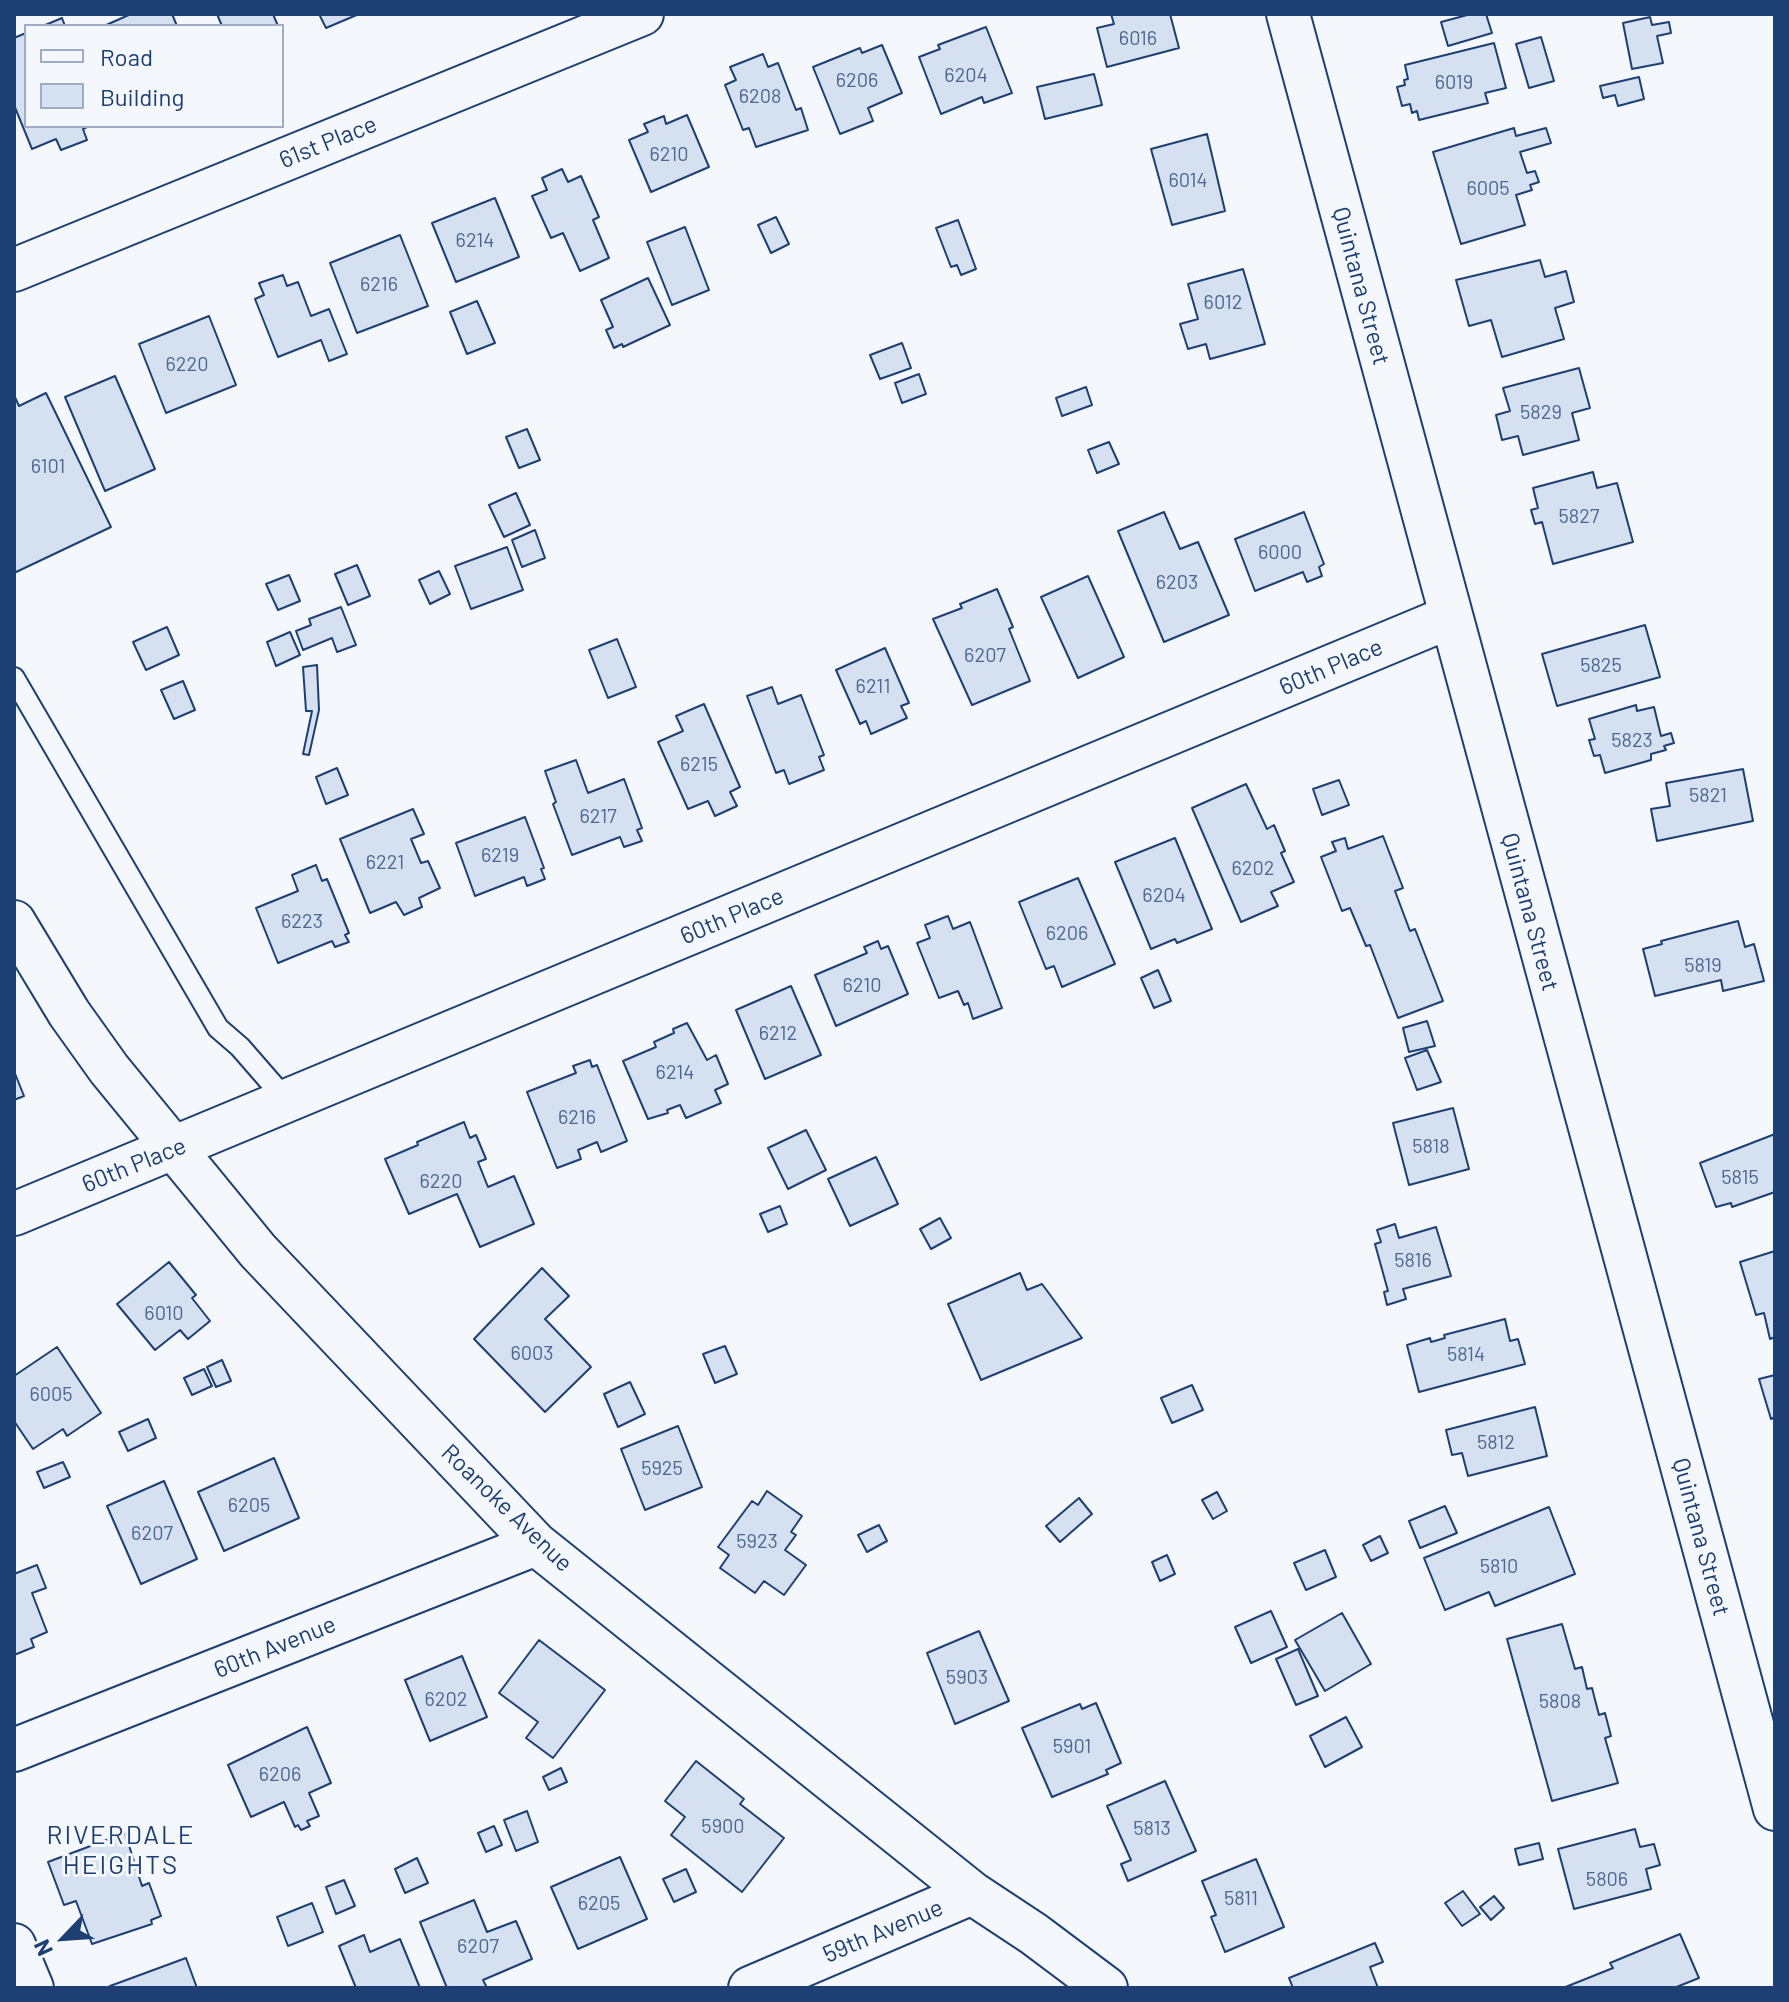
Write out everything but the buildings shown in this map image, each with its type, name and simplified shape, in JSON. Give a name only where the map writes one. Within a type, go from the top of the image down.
[{"type":"street","name":"61st Place","points":[[14,270],[642,14]]},
{"type":"street","name":"Quintana Street","points":[[1288,14],[1775,1809]]},
{"type":"street","name":"60th Place","points":[[14,1214],[1450,617]]},
{"type":"street","name":"Roanoke Avenue","points":[[14,922],[69,1013],[101,1058],[258,1251],[536,1544],[972,1893],[1034,1934],[1106,1988]]},
{"type":"street","name":"60th Avenue","points":[[14,1750],[536,1544]]},
{"type":"street","name":"59th Avenue","points":[[750,1988],[972,1893]]},
{"type":"street","points":[[14,1945],[32,1988]]},
{"type":"lane","points":[[14,678],[218,1028],[240,1047],[287,1101]]},
{"type":"district","name":"RIVERDALE HEIGHTS","points":[[121,1850]]}]
